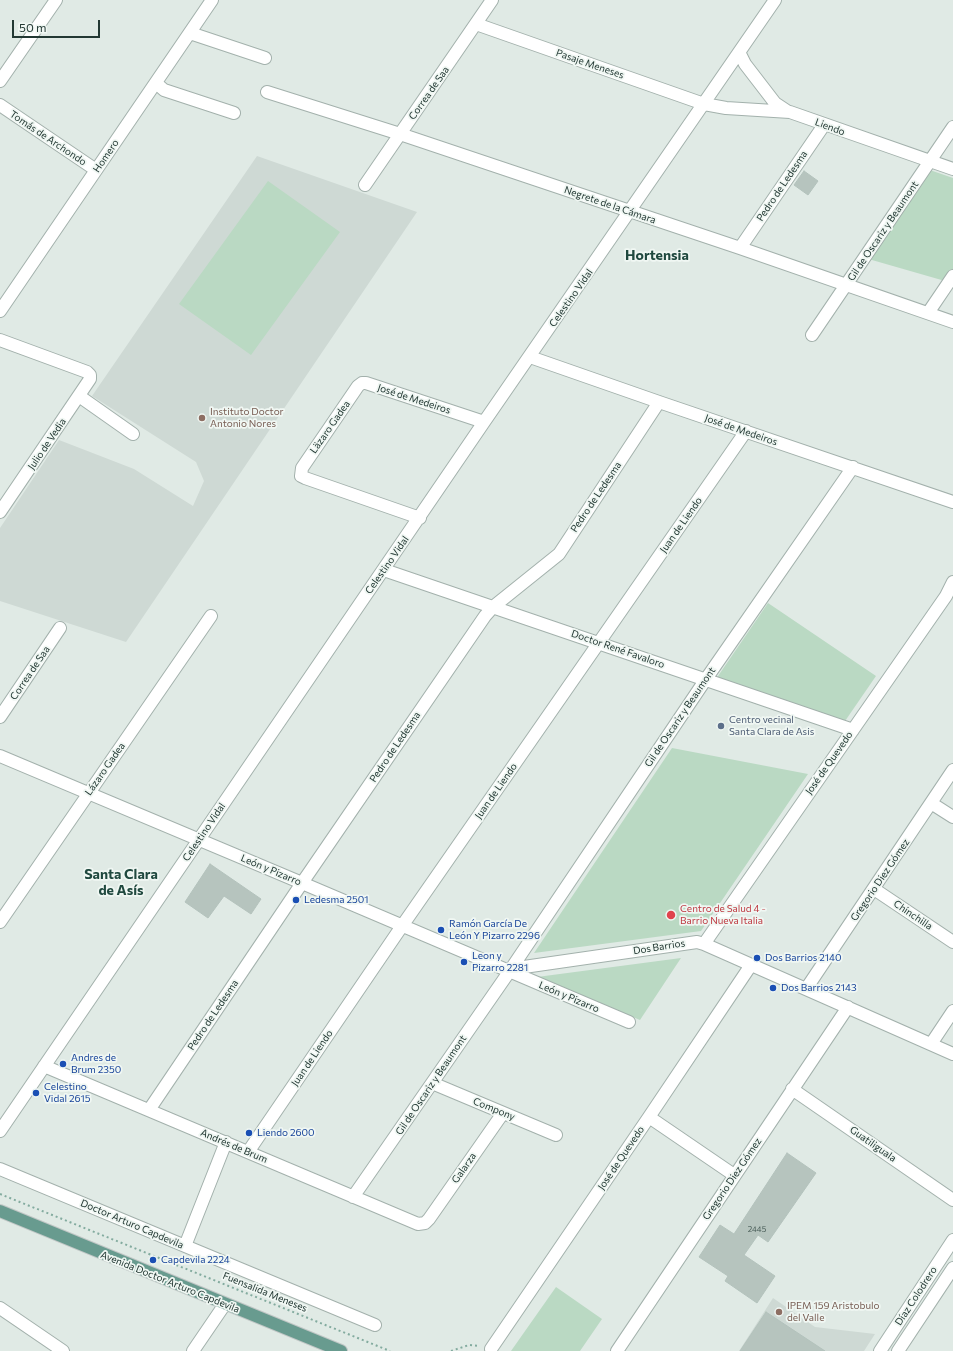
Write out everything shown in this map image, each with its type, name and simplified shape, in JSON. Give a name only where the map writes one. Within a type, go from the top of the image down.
[{"type":"main road","name":"Avenida Doctor Arturo Capdevila","points":[[0,1211],[341,1351]]},
{"type":"street","points":[[0,81],[56,0]]},
{"type":"street","name":"Correa de Saa","points":[[365,185],[492,0]]},
{"type":"street","name":"Celestino Vidal","points":[[0,1131],[420,518],[484,422],[775,0]]},
{"type":"street","name":"Homero","points":[[0,311],[190,33],[208,2]]},
{"type":"street","name":"Pasaje Meneses","points":[[476,24],[704,104]]},
{"type":"street","points":[[190,33],[265,58]]},
{"type":"street","points":[[739,52],[745,64],[775,103],[790,112]]},
{"type":"street","points":[[156,83],[164,90],[234,113]]},
{"type":"street","name":"Negrete de la Cámara","points":[[267,92],[400,134],[740,248],[953,322]]},
{"type":"street","name":"Liendo","points":[[704,104],[726,108],[790,112],[953,169]]},
{"type":"street","name":"Tomás de Archondo","points":[[0,105],[96,170]]},
{"type":"street","name":"Pedro de Ledesma","points":[[740,248],[824,125]]},
{"type":"street","name":"Gil de Oscariz y Beaumont","points":[[812,335],[953,127]]},
{"type":"street","points":[[928,314],[953,276]]},
{"type":"street","name":"Julio de Vedia","points":[[0,340],[90,374],[89,382],[0,512]]},
{"type":"street","name":"José de Medeiros","points":[[530,356],[659,402],[953,502]]},
{"type":"street","name":"Läzaro Gadea","points":[[366,383],[362,383],[358,386],[302,468],[301,476],[420,518]]},
{"type":"street","name":"José de Medeiros","points":[[366,383],[484,422]]},
{"type":"street","points":[[79,396],[133,434]]},
{"type":"street","name":"Pedro de Ledesma","points":[[149,1110],[476,629],[493,606],[559,554],[659,402]]},
{"type":"street","name":"Juan de Liendo","points":[[248,1152],[402,926],[746,432]]},
{"type":"street","name":"Gil de Oscariz y Beaumont","points":[[353,1197],[432,1084],[706,680],[853,467]]},
{"type":"street","name":"Doctor René Favaloro","points":[[384,570],[853,730]]},
{"type":"street","name":"José de Quevedo","points":[[704,944],[946,596],[953,582]]},
{"type":"street","name":"Lázaro Gadea","points":[[0,922],[211,616]]},
{"type":"street","name":"Correa de Saa","points":[[0,717],[60,628]]},
{"type":"street","name":"León y Pizarro","points":[[0,756],[629,1022]]},
{"type":"street","name":"Gregorio Diez Gómez","points":[[806,989],[953,770]]},
{"type":"street","points":[[931,802],[953,817]]},
{"type":"street","name":"Chinchilla","points":[[874,889],[953,942]]},
{"type":"street","name":"Dos Barrios","points":[[509,970],[692,942],[704,944],[953,1054]]},
{"type":"street","name":"José de Quevedo","points":[[491,1349],[649,1118],[751,965]]},
{"type":"street","name":"Gregorio Diez Gómez","points":[[617,1351],[848,1007]]},
{"type":"street","points":[[930,1044],[953,1011]]},
{"type":"street","name":"Andrés de Brum","points":[[44,1066],[418,1224],[425,1223]]},
{"type":"street","name":"Compony","points":[[432,1084],[556,1135]]},
{"type":"street","name":"Guatiliguala","points":[[792,1089],[953,1200]]},
{"type":"street","name":"Galarza","points":[[425,1223],[503,1113]]},
{"type":"street","points":[[649,1118],[734,1175]]},
{"type":"street","points":[[185,1246],[226,1142]]},
{"type":"street","name":"Doctor Arturo Capdevila","points":[[0,1169],[375,1325]]},
{"type":"street","name":"Díaz Colodrero","points":[[880,1351],[953,1240]]},
{"type":"street","name":"Díaz Colodrero","points":[[898,1351],[953,1268]]},
{"type":"street","points":[[193,1351],[225,1304]]},
{"type":"street","points":[[0,1308],[63,1351]]},
{"type":"path","name":"Fuensalida Meneses","points":[[0,1194],[390,1351]]},
{"type":"path","points":[[451,1351],[469,1345],[491,1349]]},
{"type":"shaded area","name":"Instituto Doctor Antonio Nores","points":[[257,156],[417,212],[126,642],[0,601],[0,528],[59,440],[134,469],[193,506],[204,481],[196,462],[92,396]]},
{"type":"shaded area","name":"IPEM 159 Aristobulo del Valle","points":[[773,1298],[815,1327],[875,1334],[864,1351],[739,1351]]},
{"type":"green space","points":[[924,168],[953,178],[953,269],[945,281],[865,258]]},
{"type":"green space","points":[[268,181],[340,232],[251,355],[179,304]]},
{"type":"green space","points":[[768,603],[876,676],[843,724],[716,679]]},
{"type":"green space","points":[[672,748],[808,774],[701,931],[534,953]]},
{"type":"green space","points":[[681,958],[640,1020],[537,977]]},
{"type":"green space","points":[[556,1287],[602,1319],[580,1351],[511,1351]]},
{"type":"building","points":[[804,171],[818,181],[808,195],[794,185]]},
{"type":"building","points":[[210,864],[261,899],[251,914],[224,896],[208,918],[185,902]]},
{"type":"building","points":[[787,1153],[816,1173],[768,1242],[758,1235],[744,1255],[775,1276],[757,1303],[725,1281],[728,1276],[699,1257],[720,1225],[734,1234]]},
{"type":"building","points":[[766,1312],[825,1351],[740,1351]]},
{"type":"place","name":"Instituto Doctor Antonio Nores","points":[[202,418]]},
{"type":"place","name":"Centro vecinal Santa Clara de Asis","points":[[721,726]]},
{"type":"place","name":"Ledesma 2501","points":[[296,900]]},
{"type":"place","name":"Centro de Salud 4 - Barrio Nueva Italia","points":[[671,915]]},
{"type":"place","name":"Ramón García De León Y Pizarro 2296","points":[[441,930]]},
{"type":"place","name":"Dos Barrios 2140","points":[[757,958]]},
{"type":"place","name":"Leon y Pizarro 2281","points":[[464,962]]},
{"type":"place","name":"Dos Barrios 2143","points":[[773,988]]},
{"type":"place","name":"Andres de Brum 2350","points":[[63,1064]]},
{"type":"place","name":"Celestino Vidal 2615","points":[[36,1093]]},
{"type":"place","name":"Liendo 2600","points":[[249,1133]]},
{"type":"place","name":"Capdevila 2224","points":[[153,1260]]},
{"type":"place","name":"IPEM 159 Aristobulo del Valle","points":[[779,1312]]},
{"type":"district","name":"Hortensia","points":[[657,255]]},
{"type":"district","name":"Santa Clara de Asís","points":[[121,882]]}]
